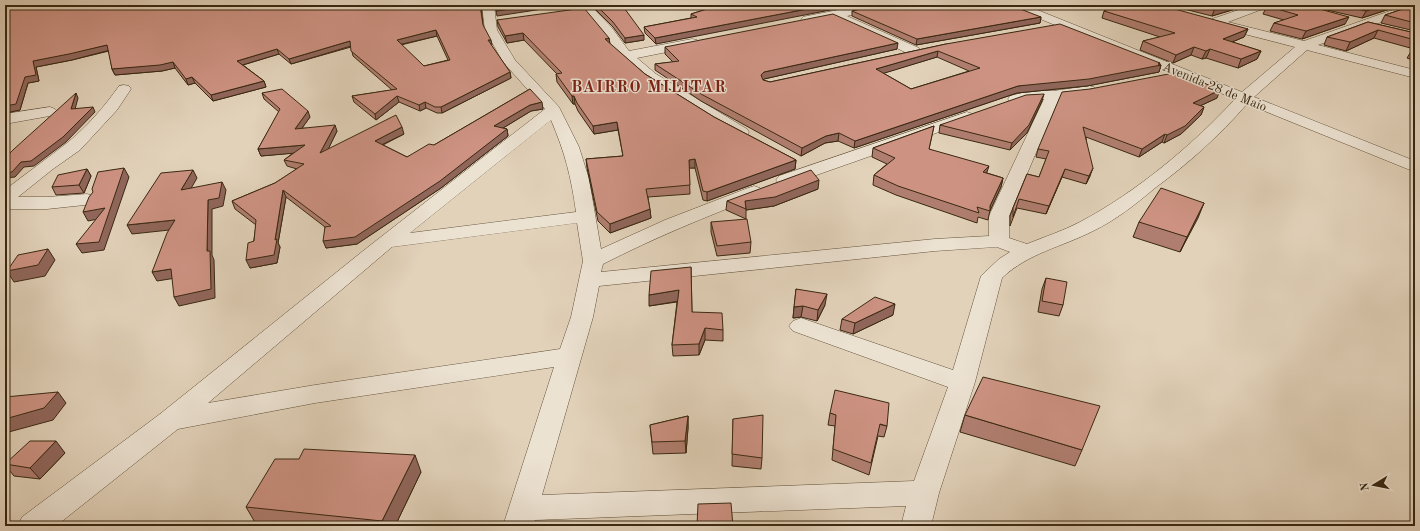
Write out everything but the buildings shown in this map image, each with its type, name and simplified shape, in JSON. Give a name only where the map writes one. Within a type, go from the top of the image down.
[{"type":"street","name":"Avenida 28 de Maio","points":[[1015,5],[1415,167]]},
{"type":"street","points":[[1216,22],[1264,5]]},
{"type":"street","points":[[796,22],[873,6]]},
{"type":"street","points":[[916,526],[924,493],[962,382],[992,276],[1006,263],[1027,251],[1086,227],[1120,207],[1197,146],[1218,127],[1244,98],[1304,46],[1415,6]]},
{"type":"street","points":[[581,8],[608,31],[626,56],[651,77],[673,92],[757,140]]},
{"type":"street","points":[[834,14],[914,51]]},
{"type":"street","points":[[494,17],[510,62],[554,110],[571,147],[580,179],[586,216],[591,271],[582,317],[521,517],[924,493]]},
{"type":"street","points":[[1201,18],[1415,74]]},
{"type":"street","points":[[1340,18],[1385,30]]},
{"type":"street","points":[[1040,28],[1063,24]]},
{"type":"street","points":[[626,56],[703,41]]},
{"type":"street","points":[[891,56],[929,48]]},
{"type":"street","points":[[1153,79],[1182,73]]},
{"type":"street","points":[[1000,105],[1029,95],[1053,95],[1107,87]]},
{"type":"street","points":[[5,199],[47,165],[74,146],[112,107],[124,88]]},
{"type":"street","points":[[999,240],[999,216],[1053,95]]},
{"type":"street","points":[[33,526],[169,420],[387,242],[554,110]]},
{"type":"street","points":[[5,119],[50,112]]},
{"type":"street","points":[[591,271],[620,247],[806,166],[977,113]]},
{"type":"street","points":[[5,203],[47,203],[87,200]]},
{"type":"street","points":[[387,242],[586,216]]},
{"type":"street","points":[[591,271],[999,240],[1027,251]]},
{"type":"street","points":[[801,326],[962,382]]},
{"type":"street","points":[[169,420],[323,393],[570,356]]},
{"type":"district","name":"BAIRRO MILITAR","points":[[649,86]]}]
